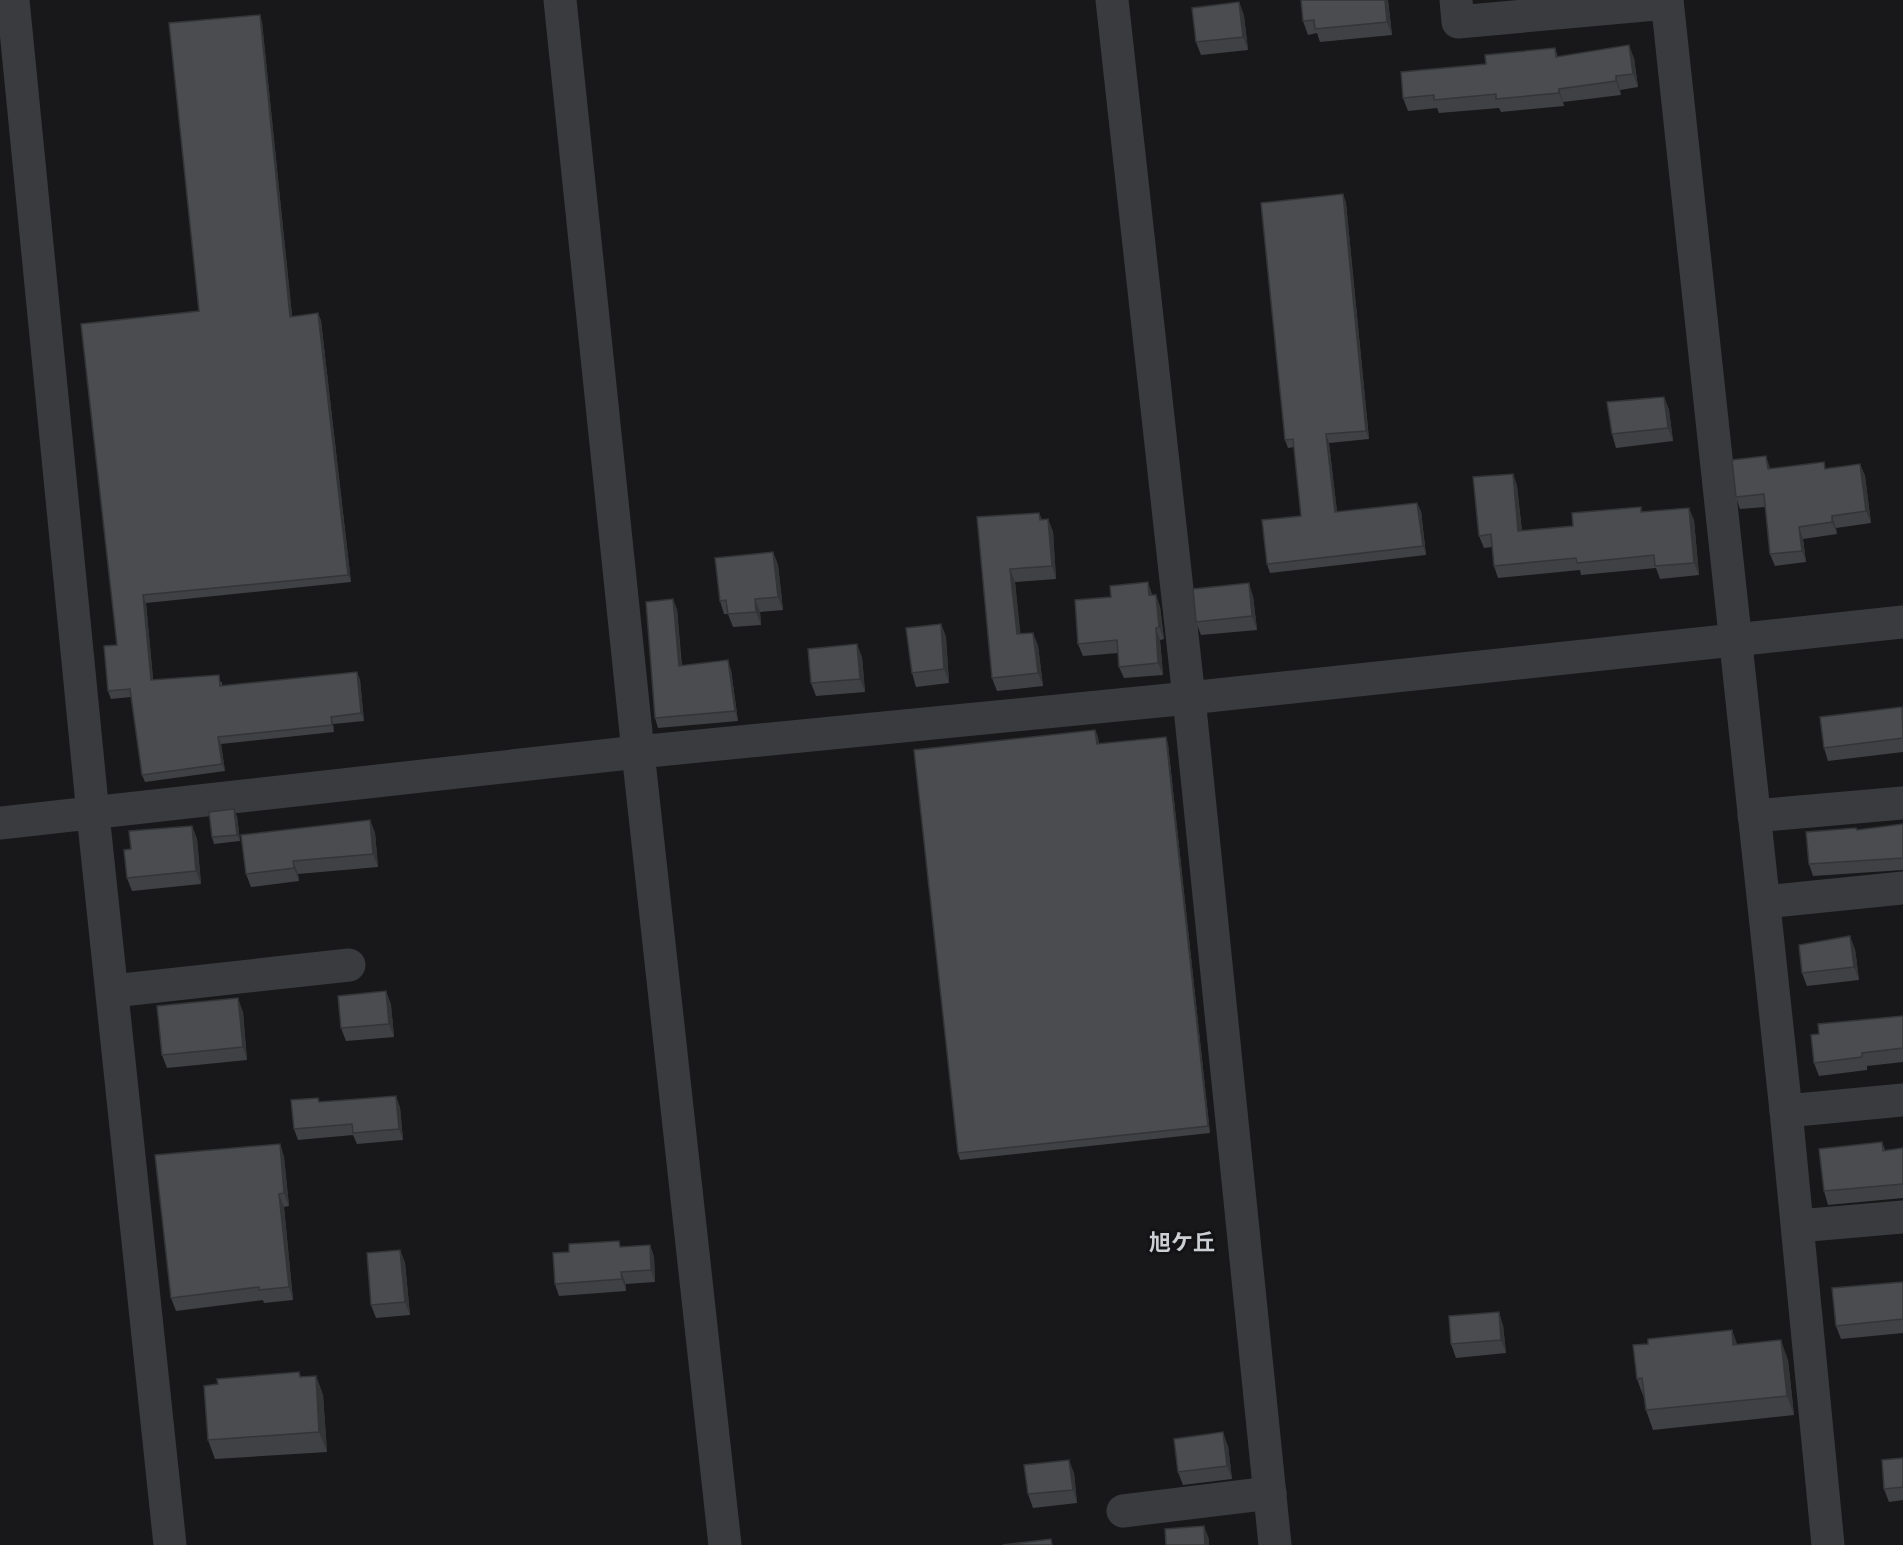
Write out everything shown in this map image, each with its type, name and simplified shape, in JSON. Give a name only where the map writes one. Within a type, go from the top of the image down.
[{"type":"street","points":[[13,0],[93,814],[170,1545]]},
{"type":"street","points":[[560,0],[638,752],[725,1545]]},
{"type":"street","points":[[1112,0],[1189,698],[1275,1545]]},
{"type":"street","points":[[1456,0],[1458,22],[1667,1],[1798,1226],[1828,1545]]},
{"type":"street","points":[[0,823],[638,752],[1189,698],[1903,622]]},
{"type":"street","points":[[1754,816],[1903,803]]},
{"type":"street","points":[[1764,902],[1903,888]]},
{"type":"street","points":[[113,991],[349,965]]},
{"type":"street","points":[[1786,1111],[1903,1100]]},
{"type":"street","points":[[1798,1226],[1903,1216]]},
{"type":"street","points":[[1123,1511],[1270,1493]]},
{"type":"building","points":[[1301,0],[1385,0],[1387,22],[1315,29],[1314,20],[1303,21]]},
{"type":"building","points":[[1239,2],[1243,37],[1196,42],[1192,8]]},
{"type":"building","points":[[260,15],[290,317],[318,313],[348,575],[143,595],[151,680],[219,675],[220,686],[357,672],[361,713],[331,717],[332,725],[218,737],[222,764],[142,775],[130,689],[108,691],[104,646],[117,645],[81,324],[199,311],[169,23]]},
{"type":"building","points":[[1629,45],[1633,74],[1616,76],[1616,81],[1559,89],[1559,93],[1496,99],[1496,94],[1434,100],[1434,95],[1403,98],[1401,72],[1486,64],[1485,55],[1555,48],[1556,57]]},
{"type":"building","points":[[1343,194],[1366,431],[1326,434],[1335,512],[1417,503],[1423,546],[1267,564],[1262,520],[1301,516],[1293,439],[1285,440],[1261,203]]},
{"type":"building","points":[[1664,397],[1668,428],[1612,434],[1607,402]]},
{"type":"building","points":[[1766,456],[1768,469],[1824,462],[1825,469],[1860,464],[1866,511],[1832,516],[1832,522],[1799,527],[1802,551],[1770,554],[1764,494],[1736,497],[1732,460]]},
{"type":"building","points":[[1513,474],[1518,531],[1573,526],[1572,513],[1641,507],[1641,512],[1689,508],[1694,563],[1655,566],[1654,555],[1577,563],[1576,558],[1494,566],[1491,534],[1479,536],[1473,477]]},
{"type":"building","points":[[1039,513],[1040,520],[1048,519],[1052,566],[1010,569],[1017,634],[1033,633],[1038,673],[992,678],[977,517]]},
{"type":"building","points":[[773,552],[778,597],[755,599],[756,612],[728,614],[726,600],[720,601],[715,558]]},
{"type":"building","points":[[1148,582],[1149,595],[1156,595],[1159,627],[1156,628],[1158,663],[1119,667],[1117,640],[1078,644],[1075,600],[1111,597],[1110,586]]},
{"type":"building","points":[[1249,583],[1252,616],[1196,622],[1193,589]]},
{"type":"building","points":[[673,599],[679,666],[728,660],[735,711],[655,718],[646,602]]},
{"type":"building","points":[[941,624],[944,669],[912,673],[906,628]]},
{"type":"building","points":[[857,644],[860,679],[811,683],[808,649]]},
{"type":"building","points":[[1902,707],[1903,738],[1824,748],[1820,717]]},
{"type":"building","points":[[1095,730],[1097,744],[1166,737],[1208,1126],[958,1153],[914,750]]},
{"type":"building","points":[[234,809],[237,835],[212,837],[209,812]]},
{"type":"building","points":[[370,820],[373,854],[293,861],[294,868],[246,874],[241,835]]},
{"type":"building","points":[[1903,824],[1903,858],[1809,864],[1806,832],[1856,828],[1857,830]]},
{"type":"building","points":[[192,826],[196,871],[127,878],[124,850],[131,849],[129,831]]},
{"type":"building","points":[[1850,936],[1854,967],[1802,973],[1799,945]]},
{"type":"building","points":[[386,991],[389,1024],[341,1028],[338,996]]},
{"type":"building","points":[[238,998],[243,1047],[162,1055],[157,1006]]},
{"type":"building","points":[[1903,1016],[1903,1048],[1862,1053],[1862,1057],[1814,1063],[1811,1035],[1819,1034],[1818,1024]]},
{"type":"building","points":[[396,1096],[399,1129],[353,1133],[352,1124],[294,1129],[291,1100],[318,1098],[319,1102]]},
{"type":"building","points":[[1882,1142],[1883,1151],[1903,1148],[1903,1184],[1824,1191],[1819,1149]]},
{"type":"building","points":[[280,1144],[284,1193],[279,1194],[289,1287],[259,1290],[259,1287],[171,1298],[155,1155]]},
{"type":"building","points":[[619,1241],[620,1247],[650,1245],[651,1270],[621,1272],[622,1279],[555,1284],[553,1253],[569,1252],[569,1244]]},
{"type":"building","points":[[400,1250],[405,1302],[371,1305],[367,1253]]},
{"type":"building","points":[[1903,1282],[1903,1319],[1836,1326],[1832,1288]]},
{"type":"building","points":[[1499,1312],[1501,1340],[1451,1344],[1449,1316]]},
{"type":"building","points":[[1732,1330],[1733,1345],[1781,1340],[1787,1396],[1646,1410],[1642,1378],[1637,1379],[1633,1345],[1648,1344],[1648,1339]]},
{"type":"building","points":[[299,1372],[300,1377],[316,1376],[319,1432],[208,1440],[204,1386],[218,1384],[217,1379]]},
{"type":"building","points":[[1223,1432],[1227,1466],[1178,1472],[1174,1439]]},
{"type":"building","points":[[1903,1458],[1903,1487],[1884,1489],[1882,1460]]},
{"type":"building","points":[[1069,1460],[1073,1490],[1028,1494],[1024,1465]]},
{"type":"building","points":[[1204,1526],[1205,1545],[1166,1545],[1165,1529]]},
{"type":"building","points":[[1051,1539],[1052,1545],[1003,1545]]},
{"type":"district","name":"旭ケ丘","points":[[1182,1243]]}]
